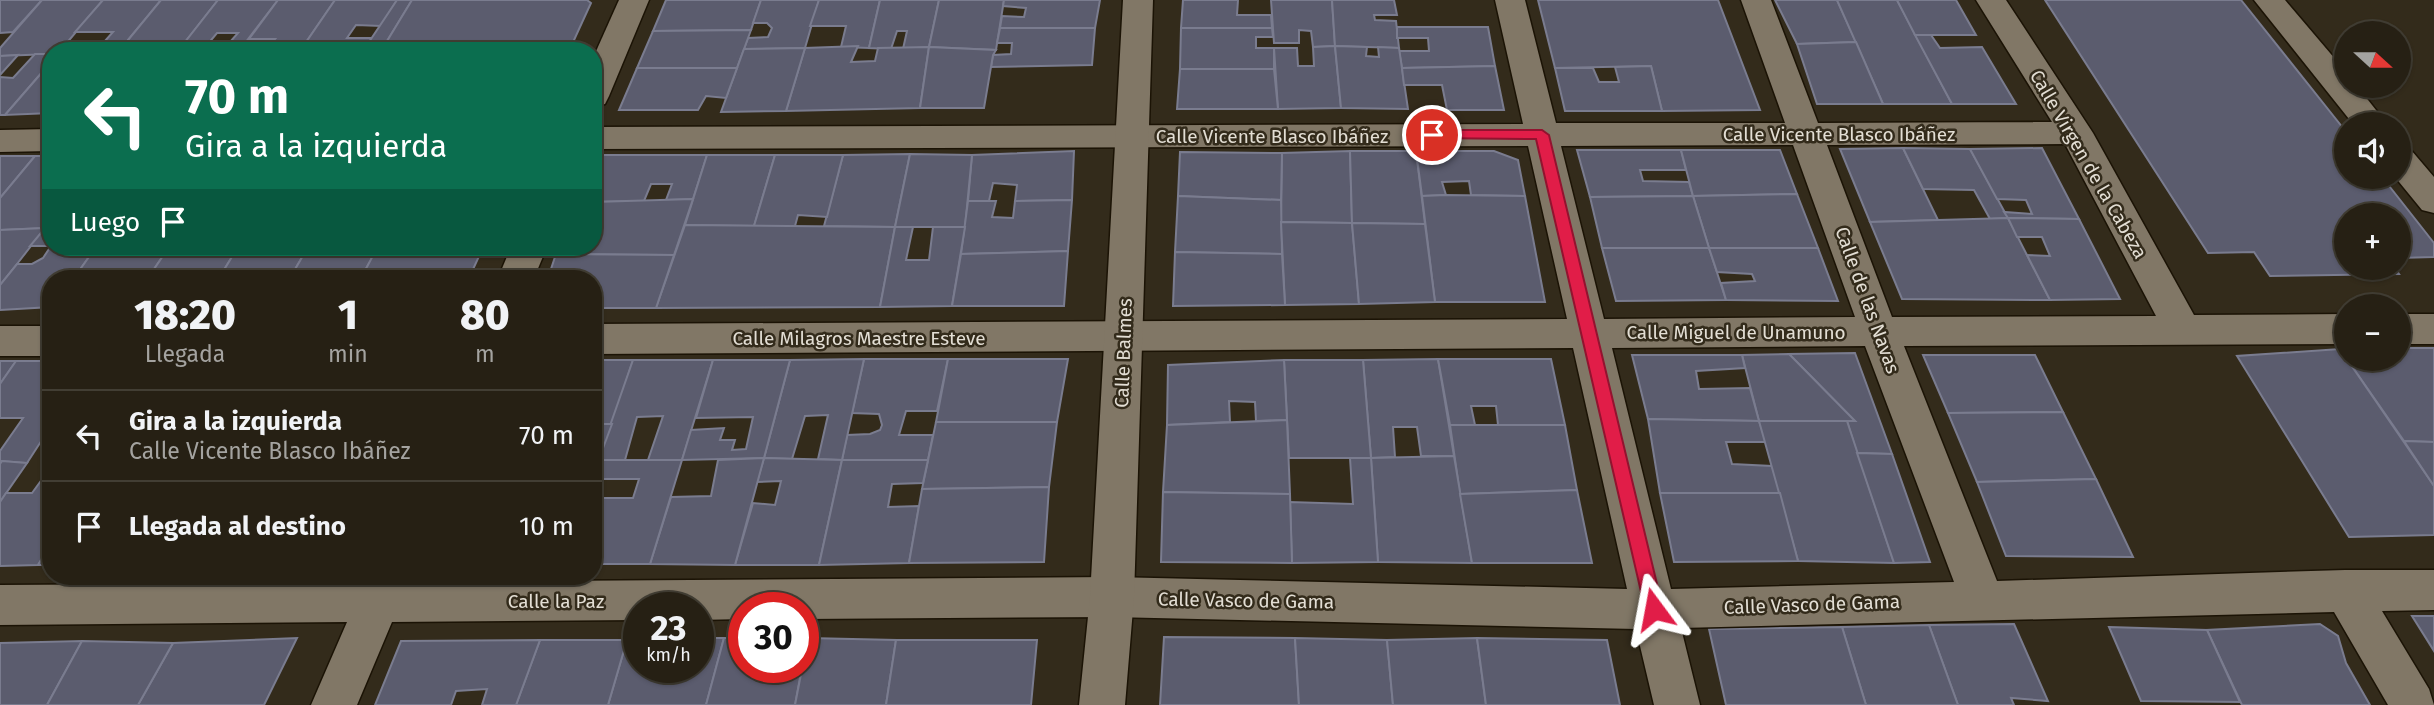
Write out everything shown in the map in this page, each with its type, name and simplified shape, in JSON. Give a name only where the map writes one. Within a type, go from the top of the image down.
[{"type":"street","points":[[602,75],[634,0]]},
{"type":"street","name":"Calle Balmes","points":[[1102,705],[1112,597],[1138,0]]},
{"type":"street","points":[[1510,0],[1677,705]]},
{"type":"street","name":"Calle de las Navas","points":[[1756,0],[1879,332],[1982,599]]},
{"type":"street","name":"Calle Virgen de la Cabeza","points":[[1992,0],[2076,133],[2183,330]]},
{"type":"street","points":[[2269,0],[2361,112]]},
{"type":"street","name":"Calle Vicente Blasco Ibáñez","points":[[602,138],[2076,133]]},
{"type":"street","points":[[0,141],[42,140]]},
{"type":"street","points":[[2411,173],[2434,201]]},
{"type":"street","name":"Calle Miguel de Unamuno","points":[[1125,337],[2334,329]]},
{"type":"street","points":[[2411,329],[2434,329]]},
{"type":"street","name":"Calle Milagros Maestre Esteve","points":[[602,339],[1125,337]]},
{"type":"street","points":[[0,341],[42,341]]},
{"type":"street","points":[[334,705],[383,589]]},
{"type":"street","name":"Calle la Paz","points":[[0,605],[383,589],[1112,597]]},
{"type":"street","points":[[2345,590],[2413,705]]},
{"type":"street","name":"Calle Vasco de Gama","points":[[1112,597],[1654,609],[2345,590],[2434,590]]},
{"type":"building","points":[[0,0],[42,0],[13,32],[0,33]]},
{"type":"building","points":[[42,0],[103,0],[68,42],[42,42],[42,54],[0,56],[0,48]]},
{"type":"building","points":[[103,0],[161,0],[126,42],[104,42],[113,32],[75,32]]},
{"type":"building","points":[[161,0],[218,0],[185,42],[126,42]]},
{"type":"building","points":[[218,0],[278,0],[246,42],[230,42],[238,33],[217,33],[210,42],[185,42]]},
{"type":"building","points":[[278,0],[335,0],[306,42],[249,39]]},
{"type":"building","points":[[335,0],[397,0],[381,26],[356,25],[347,38],[372,38],[369,42],[306,42]]},
{"type":"building","points":[[397,0],[412,0],[386,42],[369,42]]},
{"type":"building","points":[[412,0],[587,0],[591,3],[573,42],[386,42]]},
{"type":"building","points":[[666,0],[761,0],[751,30],[653,31]]},
{"type":"building","points":[[761,0],[819,0],[805,48],[744,49],[748,38],[768,37],[772,28],[767,23],[753,23]]},
{"type":"building","points":[[819,0],[880,0],[869,48],[841,47],[846,26],[810,26]]},
{"type":"building","points":[[880,0],[939,0],[929,47],[903,49],[907,31],[897,31],[891,49],[869,48]]},
{"type":"building","points":[[939,0],[1004,0],[996,50],[929,47]]},
{"type":"building","points":[[1004,0],[1100,0],[1095,28],[1000,28],[1002,16],[1024,17],[1026,8],[1003,6]]},
{"type":"building","points":[[1183,0],[1238,0],[1237,15],[1271,15],[1272,28],[1181,28]]},
{"type":"building","points":[[1271,0],[1332,0],[1335,46],[1313,47],[1311,31],[1299,30],[1299,43],[1274,43]]},
{"type":"building","points":[[1332,0],[1394,0],[1397,15],[1374,15],[1375,20],[1396,21],[1399,48],[1335,46]]},
{"type":"building","points":[[1538,0],[1718,0],[1760,110],[1662,111],[1651,66],[1555,68]]},
{"type":"building","points":[[1775,0],[1837,0],[1856,42],[1797,44]]},
{"type":"building","points":[[1837,0],[1897,0],[1952,104],[1883,104]]},
{"type":"building","points":[[1897,0],[1956,0],[1976,35],[1915,35]]},
{"type":"building","points":[[2045,0],[2241,0],[2334,117],[2334,189],[2391,189],[2402,203],[2334,203],[2334,275],[2270,276],[2254,252],[2208,253]]},
{"type":"building","points":[[1397,27],[1488,27],[1495,66],[1402,68],[1399,51],[1429,51],[1428,38],[1397,38]]},
{"type":"building","points":[[1000,28],[1095,28],[1092,65],[991,67],[993,55],[1011,54],[1012,43],[997,43]]},
{"type":"building","points":[[1181,28],[1272,28],[1273,37],[1256,37],[1256,48],[1274,48],[1274,69],[1180,69]]},
{"type":"building","points":[[751,30],[737,68],[637,68],[653,31]]},
{"type":"building","points":[[1915,35],[1931,35],[1940,48],[1982,47],[2016,104],[1952,104]]},
{"type":"building","points":[[1856,42],[1883,104],[1817,104],[1797,44]]},
{"type":"building","points":[[858,46],[851,62],[875,61],[878,48],[929,47],[920,108],[786,111],[805,48]]},
{"type":"building","points":[[1335,46],[1341,108],[1278,109],[1274,48],[1297,48],[1298,66],[1314,66],[1313,47]]},
{"type":"building","points":[[1335,46],[1367,47],[1366,56],[1379,57],[1378,47],[1399,48],[1408,109],[1341,108]]},
{"type":"building","points":[[929,47],[996,50],[984,108],[920,108]]},
{"type":"building","points":[[805,48],[786,111],[721,112],[744,49]]},
{"type":"building","points":[[35,54],[42,54],[42,72],[5,115],[0,115],[0,77],[13,78]]},
{"type":"building","points":[[18,55],[0,75],[0,56]]},
{"type":"building","points":[[1495,66],[1504,110],[1447,110],[1442,85],[1404,85],[1402,68]]},
{"type":"building","points":[[1651,66],[1662,111],[1565,111],[1555,68],[1593,68],[1599,82],[1619,82],[1615,67]]},
{"type":"building","points":[[637,68],[737,68],[726,98],[706,96],[698,110],[619,110]]},
{"type":"building","points":[[1180,69],[1274,69],[1278,109],[1177,109]]},
{"type":"building","points":[[42,72],[42,113],[5,115]]},
{"type":"building","points":[[1903,148],[1938,220],[1870,222],[1840,149]]},
{"type":"building","points":[[1903,148],[1970,149],[2008,218],[1990,219],[1974,190],[1923,189]]},
{"type":"building","points":[[2042,148],[2079,219],[2008,218],[2004,212],[2032,214],[2026,200],[1997,199],[1970,149]]},
{"type":"building","points":[[1577,150],[1681,150],[1686,170],[1640,170],[1643,181],[1689,182],[1693,196],[1590,197]]},
{"type":"building","points":[[1681,150],[1780,150],[1797,194],[1693,196]]},
{"type":"building","points":[[1074,151],[1072,200],[1015,201],[1017,185],[993,183],[989,201],[968,201],[972,155]]},
{"type":"building","points":[[1350,151],[1352,223],[1281,222],[1282,153]]},
{"type":"building","points":[[1350,151],[1416,151],[1425,224],[1352,223]]},
{"type":"building","points":[[1416,151],[1494,151],[1518,160],[1525,196],[1471,195],[1469,181],[1442,182],[1446,195],[1422,196]]},
{"type":"building","points":[[1180,152],[1282,153],[1281,200],[1178,196]]},
{"type":"building","points":[[910,154],[895,227],[824,226],[843,155]]},
{"type":"building","points":[[910,154],[972,155],[965,227],[895,227]]},
{"type":"building","points":[[602,155],[707,155],[693,199],[666,200],[672,184],[651,184],[644,201],[602,202]]},
{"type":"building","points":[[707,155],[775,155],[754,226],[685,225]]},
{"type":"building","points":[[775,155],[843,155],[827,217],[798,215],[795,226],[754,226]]},
{"type":"building","points":[[0,156],[35,156],[0,198]]},
{"type":"building","points":[[35,156],[42,156],[42,228],[0,230],[0,198]]},
{"type":"building","points":[[1797,194],[1818,248],[1709,248],[1693,196]]},
{"type":"building","points":[[1178,196],[1281,200],[1282,254],[1175,252]]},
{"type":"building","points":[[1422,196],[1525,196],[1545,302],[1435,302]]},
{"type":"building","points":[[1693,196],[1709,248],[1602,248],[1590,197]]},
{"type":"building","points":[[693,199],[674,255],[602,254],[602,202]]},
{"type":"building","points":[[1072,200],[1068,251],[961,254],[968,201],[996,201],[992,217],[1013,218],[1015,201]]},
{"type":"building","points":[[2411,214],[2434,243],[2434,257],[2411,258]]},
{"type":"building","points":[[2008,218],[2050,300],[1902,299],[1870,222]]},
{"type":"building","points":[[2008,218],[2079,219],[2120,299],[2050,300],[2027,255],[2050,256],[2042,237],[2017,237]]},
{"type":"building","points":[[1281,222],[1352,223],[1359,304],[1285,305]]},
{"type":"building","points":[[1352,223],[1425,224],[1435,302],[1359,304]]},
{"type":"building","points":[[685,225],[895,227],[880,307],[656,308]]},
{"type":"building","points":[[895,227],[913,227],[906,260],[929,260],[933,227],[965,227],[952,306],[880,307]]},
{"type":"building","points":[[42,228],[42,232],[0,285],[0,230]]},
{"type":"building","points":[[42,232],[42,246],[30,246]]},
{"type":"building","points":[[1602,248],[1709,248],[1726,300],[1616,301]]},
{"type":"building","points":[[1709,248],[1818,248],[1838,301],[1726,300],[1721,283],[1755,281],[1752,274],[1717,272]]},
{"type":"building","points":[[1068,251],[1064,306],[952,306],[961,254]]},
{"type":"building","points":[[1175,252],[1282,254],[1285,305],[1173,306]]},
{"type":"building","points":[[674,255],[656,308],[602,308],[602,270],[551,270],[555,256]]},
{"type":"building","points":[[90,256],[80,270],[42,270],[42,308],[0,310],[0,285],[17,264],[32,264],[43,258]]},
{"type":"building","points":[[90,256],[163,256],[153,270],[80,270]]},
{"type":"building","points":[[163,256],[232,256],[224,270],[153,270]]},
{"type":"building","points":[[232,256],[303,256],[295,270],[224,270]]},
{"type":"building","points":[[303,256],[373,256],[365,270],[295,270]]},
{"type":"building","points":[[373,256],[479,256],[473,270],[365,270]]},
{"type":"building","points":[[2411,348],[2434,348],[2434,442],[2404,441],[2355,371],[2411,371]]},
{"type":"building","points":[[2334,349],[2334,371],[2355,371],[2434,486],[2434,535],[2349,537],[2237,356]]},
{"type":"building","points":[[1855,353],[1892,454],[1857,453],[1847,421],[1855,421],[1789,354]]},
{"type":"building","points":[[1789,354],[1855,421],[1759,421],[1742,355]]},
{"type":"building","points":[[1632,355],[1742,355],[1745,368],[1696,371],[1699,389],[1750,388],[1759,421],[1648,419]]},
{"type":"building","points":[[1923,355],[2035,355],[2063,412],[1948,413]]},
{"type":"building","points":[[864,359],[948,359],[937,411],[906,411],[899,435],[933,435],[928,460],[842,460],[847,435],[870,434],[880,430],[882,425],[879,414],[852,413]]},
{"type":"building","points":[[864,359],[842,460],[818,459],[828,415],[805,416],[792,459],[764,458],[790,360]]},
{"type":"building","points":[[948,359],[1068,359],[1057,422],[936,422]]},
{"type":"building","points":[[1438,359],[1454,456],[1421,456],[1417,427],[1393,427],[1395,457],[1371,458],[1363,360]]},
{"type":"building","points":[[1438,359],[1551,359],[1565,425],[1498,425],[1496,406],[1471,406],[1475,425],[1450,425]]},
{"type":"building","points":[[602,360],[633,360],[612,424],[602,424]]},
{"type":"building","points":[[633,360],[713,360],[682,460],[648,460],[663,416],[637,417],[625,460],[602,460],[602,449]]},
{"type":"building","points":[[713,360],[790,360],[764,458],[682,460],[691,430],[724,428],[720,440],[735,440],[732,450],[746,449],[753,417],[696,418]]},
{"type":"building","points":[[1284,360],[1363,360],[1371,458],[1289,458]]},
{"type":"building","points":[[1284,360],[1287,420],[1256,421],[1255,402],[1229,401],[1230,422],[1167,425],[1168,365]]},
{"type":"building","points":[[0,361],[16,361],[0,384]]},
{"type":"building","points":[[16,361],[42,361],[42,440],[27,463],[0,461],[0,451],[23,418],[0,418],[0,384]]},
{"type":"building","points":[[2063,412],[2096,479],[1977,482],[1948,413]]},
{"type":"building","points":[[1648,419],[1759,421],[1766,442],[1726,442],[1732,464],[1772,466],[1780,493],[1660,493]]},
{"type":"building","points":[[1287,420],[1290,494],[1163,492],[1167,425]]},
{"type":"building","points":[[1759,421],[1847,421],[1894,563],[1798,561]]},
{"type":"building","points":[[936,422],[1057,422],[1049,487],[922,489]]},
{"type":"building","points":[[602,424],[612,424],[602,451]]},
{"type":"building","points":[[1450,425],[1565,425],[1577,490],[1460,494]]},
{"type":"building","points":[[2404,441],[2434,442],[2434,486]]},
{"type":"building","points":[[1857,453],[1892,454],[1930,562],[1894,563]]},
{"type":"building","points":[[1454,456],[1472,563],[1378,562],[1371,458]]},
{"type":"building","points":[[764,458],[842,460],[819,565],[735,565],[753,503],[775,505],[781,481],[757,482]]},
{"type":"building","points":[[764,458],[735,565],[650,564],[671,497],[711,496],[718,460]]},
{"type":"building","points":[[1350,458],[1371,458],[1378,562],[1292,563],[1290,502],[1353,504]]},
{"type":"building","points":[[602,460],[682,460],[650,564],[602,564],[602,498],[633,498],[639,479],[602,479]]},
{"type":"building","points":[[842,460],[928,460],[923,483],[892,484],[888,507],[919,506],[909,563],[819,565]]},
{"type":"building","points":[[2,461],[27,463],[0,502],[0,464]]},
{"type":"building","points":[[42,479],[42,559],[38,565],[0,566],[0,502],[6,493],[32,493]]},
{"type":"building","points":[[2096,479],[2133,557],[2006,556],[1977,482]]},
{"type":"building","points":[[1049,487],[1044,562],[909,563],[922,489]]},
{"type":"building","points":[[1577,490],[1592,563],[1472,563],[1460,494]]},
{"type":"building","points":[[1163,492],[1290,494],[1292,563],[1161,562]]},
{"type":"building","points":[[1660,493],[1780,493],[1798,561],[1674,562]]},
{"type":"building","points":[[2412,616],[2434,616],[2434,651]]},
{"type":"building","points":[[2014,624],[2048,701],[2011,698],[2014,705],[1958,705],[1929,625]]},
{"type":"building","points":[[2320,624],[2338,636],[2346,663],[2370,705],[2242,705],[2207,630]]},
{"type":"building","points":[[1929,625],[1958,705],[1866,705],[1842,627]]},
{"type":"building","points":[[1842,627],[1866,705],[1726,705],[1709,629]]},
{"type":"building","points":[[2109,627],[2207,630],[2240,702],[2141,701]]},
{"type":"building","points":[[1164,637],[1295,638],[1299,705],[1160,705]]},
{"type":"building","points":[[297,638],[264,705],[138,705],[173,643]]},
{"type":"building","points":[[714,638],[724,638],[714,675]]},
{"type":"building","points":[[724,638],[728,638],[728,683],[799,683],[795,705],[706,705]]},
{"type":"building","points":[[819,638],[896,640],[886,705],[795,705],[799,683],[819,683]]},
{"type":"building","points":[[1295,638],[1387,640],[1393,705],[1299,705]]},
{"type":"building","points":[[1477,638],[1486,705],[1393,705],[1387,640]]},
{"type":"building","points":[[1477,638],[1607,640],[1620,705],[1486,705]]},
{"type":"building","points":[[540,640],[623,640],[623,654],[608,705],[516,705]]},
{"type":"building","points":[[540,640],[516,705],[482,705],[487,689],[456,691],[451,705],[375,705],[401,641]]},
{"type":"building","points":[[896,640],[1037,640],[1031,705],[886,705]]},
{"type":"building","points":[[82,641],[47,705],[0,705],[0,643]]},
{"type":"building","points":[[82,641],[173,643],[138,705],[47,705]]},
{"type":"building","points":[[623,654],[623,683],[712,683],[706,705],[608,705]]},
{"type":"route","points":[[1432,135],[1542,135],[1654,609]]}]
